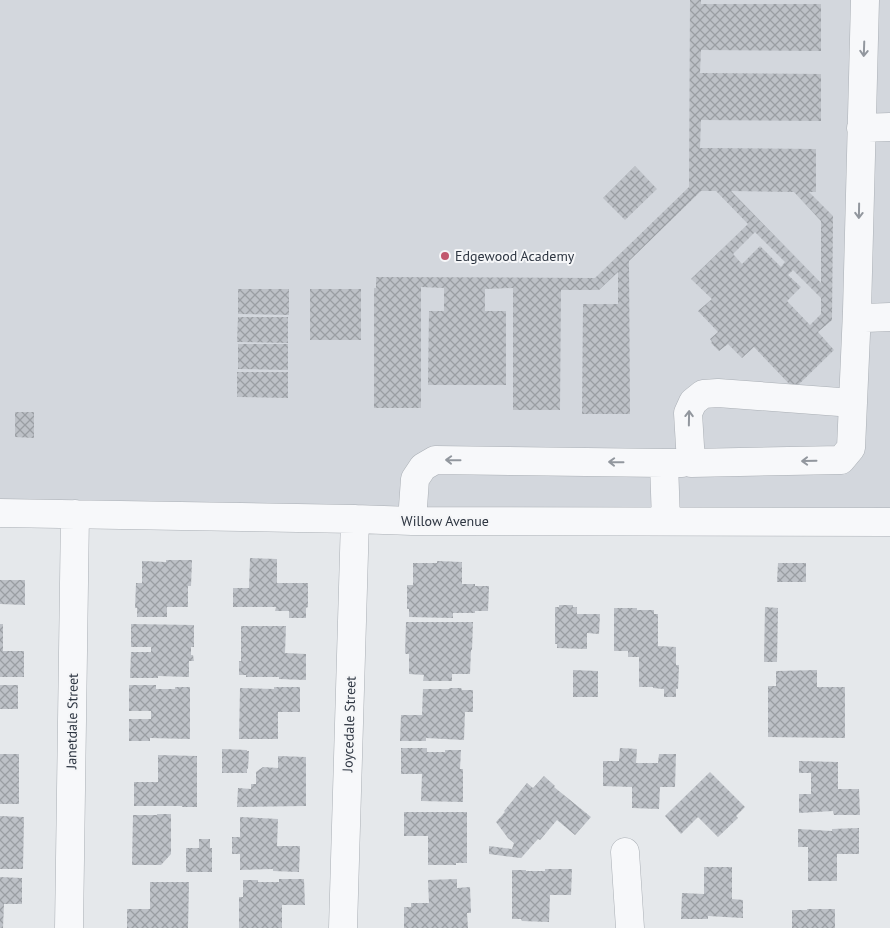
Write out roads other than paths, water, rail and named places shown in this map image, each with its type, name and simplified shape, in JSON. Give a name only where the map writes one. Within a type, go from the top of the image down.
[{"type":"street","points":[[412,521],[415,479],[423,468],[435,460],[692,463],[841,460],[851,448],[857,311],[865,0]]},
{"type":"street","points":[[861,128],[890,127]]},
{"type":"street","points":[[857,311],[865,318],[890,317]]},
{"type":"street","points":[[692,463],[688,412],[693,402],[703,394],[718,392],[853,402]]},
{"type":"street","points":[[664,463],[666,522]]},
{"type":"street","name":"Willow Avenue","points":[[0,513],[412,521],[890,522]]},
{"type":"street","name":"Janetdale Street","points":[[69,928],[74,514]]},
{"type":"street","name":"Joycedale Street","points":[[343,928],[355,519]]},
{"type":"street","points":[[625,852],[630,928]]},
{"type":"place","name":"Edgewood Academy","points":[[445,256]]}]
